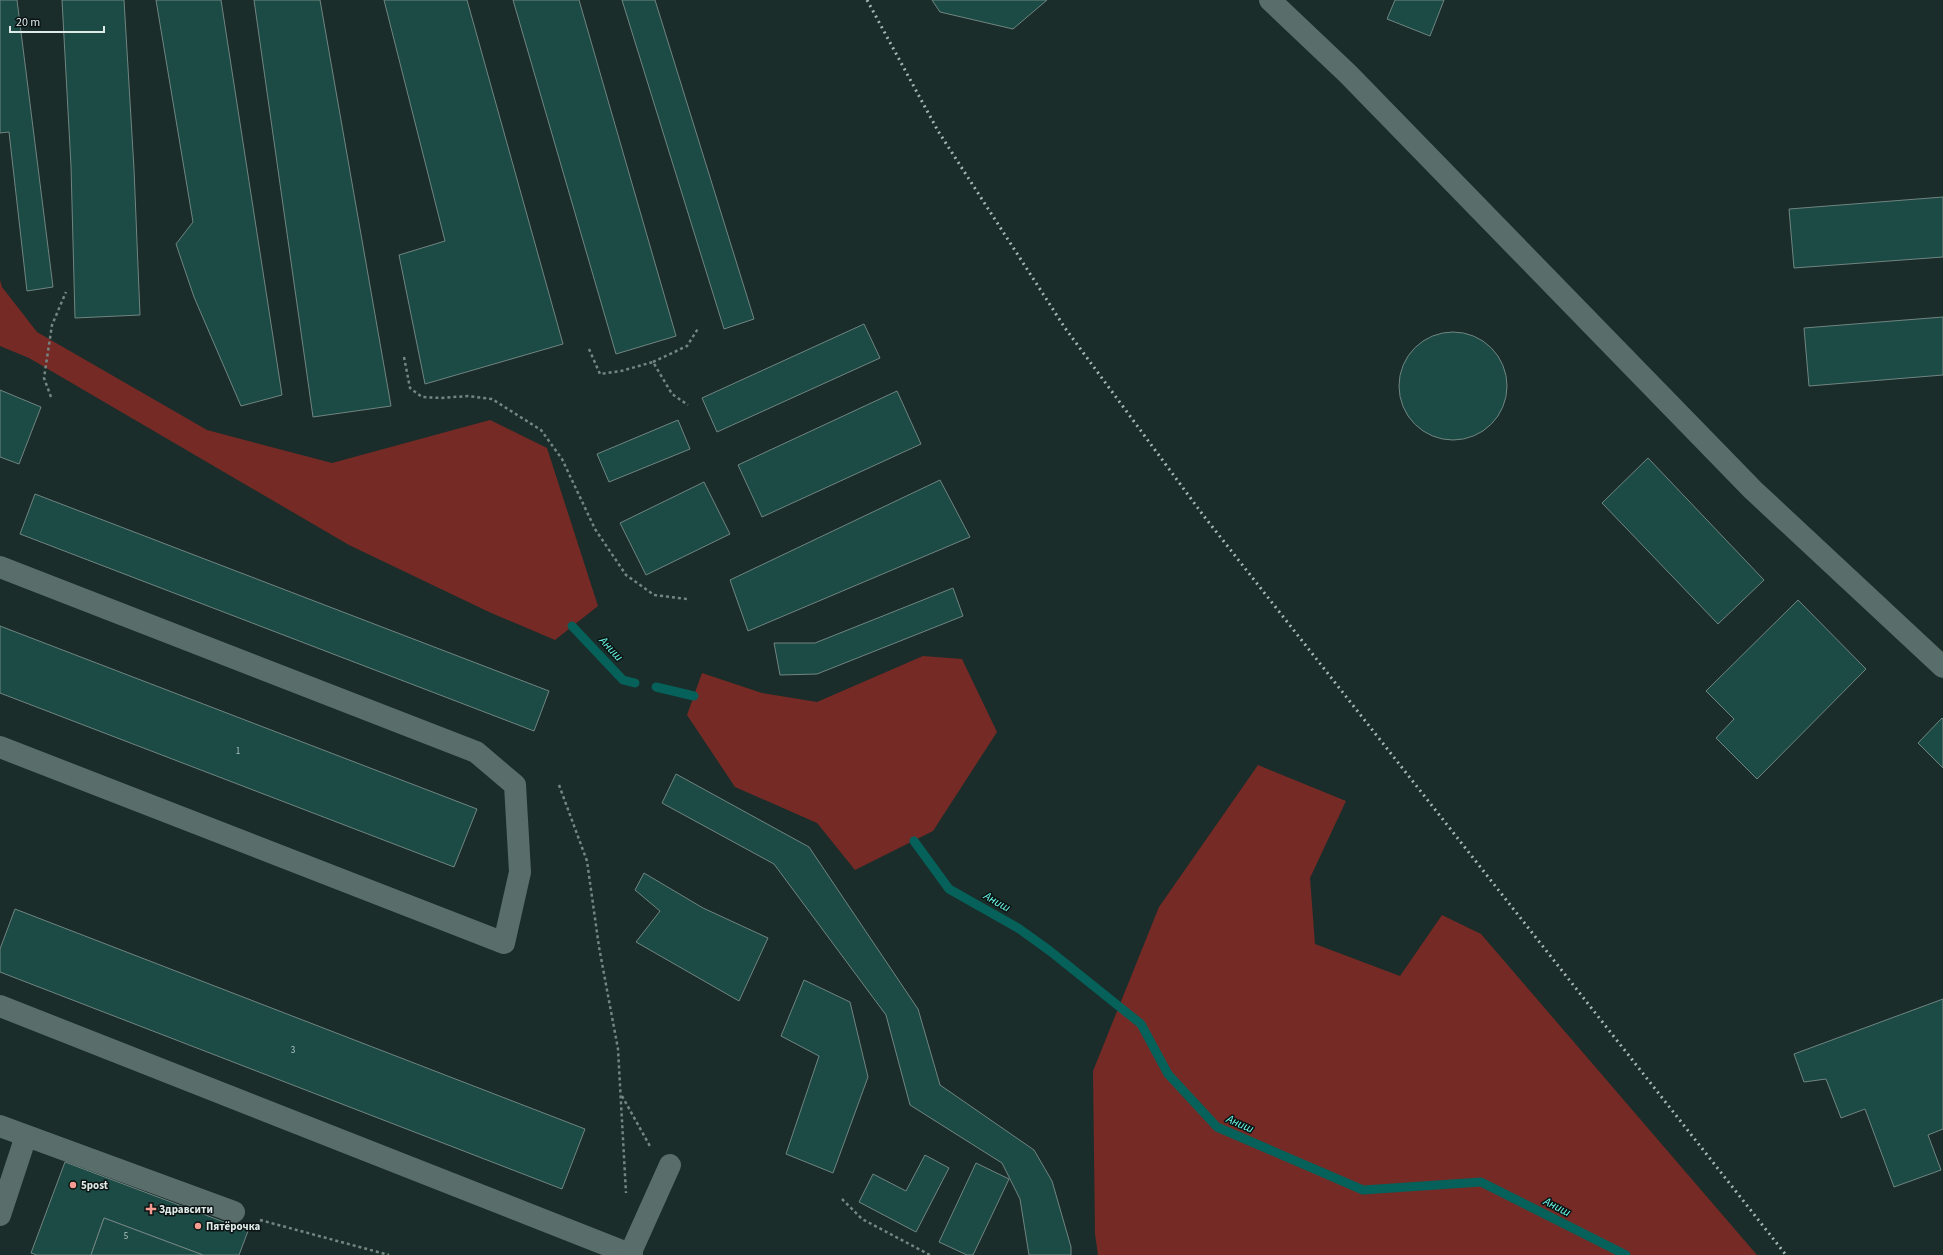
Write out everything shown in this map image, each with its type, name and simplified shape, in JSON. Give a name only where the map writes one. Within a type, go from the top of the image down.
[{"type":"street","points":[[1270,0],[1348,74],[1753,490],[1943,667]]},
{"type":"street","points":[[0,567],[476,752],[514,785],[520,872],[504,943],[0,746]]},
{"type":"street","points":[[0,1006],[631,1254],[670,1165]]},
{"type":"street","points":[[0,1126],[234,1212]]},
{"type":"street","points":[[0,1215],[26,1136]]},
{"type":"path","points":[[50,397],[44,378],[52,325],[66,292]]},
{"type":"path","points":[[589,349],[600,374],[621,371],[653,362],[687,346],[699,327]]},
{"type":"path","points":[[404,357],[410,388],[422,397],[468,396],[492,399],[541,430],[562,459],[595,529],[626,574],[654,595],[687,599]]},
{"type":"path","points":[[653,362],[672,394],[688,405]]},
{"type":"path","points":[[560,785],[587,861],[599,947],[618,1049],[627,1194]]},
{"type":"path","points":[[621,1094],[647,1145],[670,1165]]},
{"type":"path","points":[[842,1199],[862,1218],[930,1255]]},
{"type":"path","points":[[234,1212],[389,1255]]},
{"type":"shaded area","points":[[0,280],[2,287],[37,332],[207,430],[332,463],[490,420],[547,448],[598,606],[555,640],[489,612],[349,545],[29,358],[0,346]]},
{"type":"shaded area","points":[[923,656],[962,659],[997,732],[933,831],[855,870],[817,823],[735,787],[687,715],[702,673],[762,693],[817,702]]},
{"type":"shaded area","points":[[1258,765],[1346,801],[1310,878],[1315,944],[1400,976],[1442,915],[1481,934],[1757,1255],[1098,1255],[1095,1234],[1093,1071],[1159,907]]},
{"type":"building","points":[[0,0],[17,0],[53,287],[27,291],[9,132],[0,133]]},
{"type":"building","points":[[62,0],[124,0],[134,169],[140,315],[75,318],[71,166]]},
{"type":"building","points":[[156,0],[221,0],[282,395],[241,406],[194,297],[176,244],[193,222]]},
{"type":"building","points":[[254,0],[320,0],[391,406],[313,417]]},
{"type":"building","points":[[384,0],[467,0],[563,344],[425,384],[399,255],[445,241]]},
{"type":"building","points":[[513,0],[579,0],[676,336],[616,354]]},
{"type":"building","points":[[622,0],[655,0],[754,319],[724,329]]},
{"type":"building","points":[[932,0],[1047,0],[1013,29],[940,12]]},
{"type":"building","points":[[1395,0],[1444,0],[1430,36],[1387,19]]},
{"type":"building","points":[[1943,197],[1943,257],[1794,268],[1789,209]]},
{"type":"building","points":[[1943,317],[1943,375],[1809,386],[1804,328]]},
{"type":"building","points":[[864,324],[880,358],[717,432],[702,398]]},
{"type":"building","points":[[1453,332],[1474,336],[1491,348],[1503,365],[1507,386],[1503,407],[1491,424],[1474,436],[1453,440],[1432,436],[1415,424],[1403,407],[1399,386],[1403,365],[1415,348],[1432,336]]},
{"type":"building","points":[[0,390],[41,407],[19,464],[0,457]]},
{"type":"building","points":[[897,391],[921,444],[762,517],[738,465]]},
{"type":"building","points":[[678,420],[690,449],[609,482],[597,454]]},
{"type":"building","points":[[1648,458],[1764,580],[1718,624],[1602,503]]},
{"type":"building","points":[[940,480],[970,537],[748,631],[730,580]]},
{"type":"building","points":[[704,482],[730,534],[646,575],[620,523]]},
{"type":"building","points":[[35,494],[549,691],[534,731],[20,534]]},
{"type":"building","points":[[953,588],[963,616],[817,674],[780,675],[774,643],[815,643]]},
{"type":"building","points":[[1798,600],[1866,669],[1757,779],[1716,738],[1734,719],[1706,691]]},
{"type":"building","points":[[0,626],[477,809],[454,867],[0,693]]},
{"type":"building","points":[[1942,718],[1943,719],[1943,768],[1918,743]]},
{"type":"building","points":[[676,774],[809,847],[918,1009],[940,1085],[1034,1150],[1052,1181],[1071,1247],[1071,1255],[1029,1255],[1020,1199],[1002,1163],[910,1105],[886,1015],[774,864],[662,803]]},
{"type":"building","points":[[644,873],[703,908],[768,938],[739,1001],[636,942],[660,911],[635,890]]},
{"type":"building","points":[[15,909],[585,1129],[562,1189],[0,972],[0,949]]},
{"type":"building","points":[[804,980],[850,1002],[868,1077],[833,1173],[786,1154],[819,1056],[781,1036]]},
{"type":"building","points":[[1943,999],[1943,1129],[1928,1135],[1941,1170],[1894,1187],[1865,1109],[1841,1118],[1826,1079],[1804,1082],[1794,1054]]},
{"type":"building","points":[[925,1155],[949,1168],[916,1232],[859,1202],[873,1174],[906,1191]]},
{"type":"building","points":[[65,1162],[248,1231],[239,1255],[203,1255],[104,1218],[91,1255],[37,1255],[31,1253]]},
{"type":"building","points":[[976,1163],[1009,1179],[973,1255],[967,1255],[939,1242]]},
{"type":"building","points":[[104,1218],[203,1255],[91,1255]]},
{"type":"waterway","name":"Аниш","points":[[572,626],[623,680],[635,683]]},
{"type":"waterway","name":"Аниш","points":[[656,687],[694,696]]},
{"type":"waterway","name":"Аниш","points":[[914,841],[949,889],[1018,928],[1050,951],[1141,1024],[1168,1074],[1217,1127],[1363,1190],[1481,1182],[1626,1255]]},
{"type":"railway","points":[[867,0],[938,131],[1065,328],[1203,515],[1786,1255]]},
{"type":"place","name":"5post","points":[[73,1185]]},
{"type":"place","name":"Здравсити","points":[[151,1209]]},
{"type":"place","name":"Пятёрочка","points":[[198,1226]]}]
